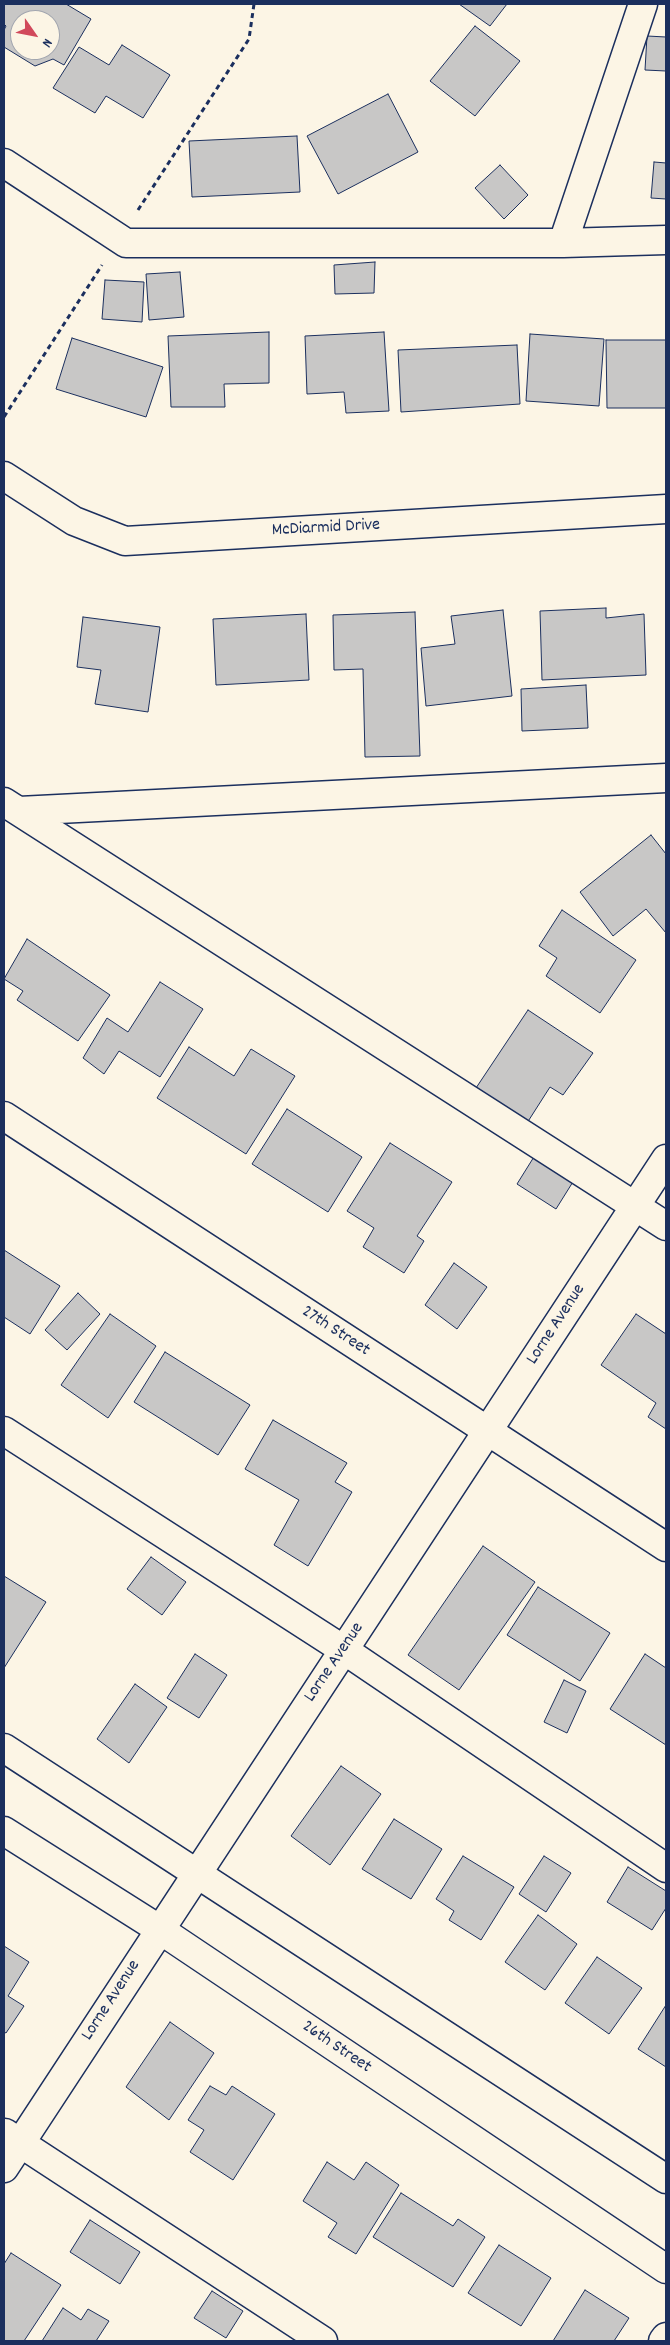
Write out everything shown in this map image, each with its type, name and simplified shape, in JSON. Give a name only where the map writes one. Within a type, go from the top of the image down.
[{"type":"street","points":[[563,243],[643,4]]},
{"type":"street","points":[[4,163],[126,243],[563,243],[666,240]]},
{"type":"street","name":"McDiarmid Drive","points":[[4,476],[74,522],[124,541],[666,509]]},
{"type":"street","points":[[11,806],[666,778]]},
{"type":"street","points":[[11,806],[666,1226]]},
{"type":"street","name":"27th Street","points":[[4,1116],[666,1547]]},
{"type":"street","name":"Lorne Avenue","points":[[4,2168],[12,2138],[159,1929],[666,1159]]},
{"type":"street","points":[[4,1431],[344,1650],[666,1868]]},
{"type":"street","points":[[4,1748],[666,2179]]},
{"type":"street","name":"26th Street","points":[[4,1831],[159,1929],[666,2269]]},
{"type":"street","points":[[12,2138],[323,2341]]},
{"type":"street","points":[[663,2341],[666,2336]]},
{"type":"building","points":[[4,4],[66,4],[91,19],[64,65],[55,60],[60,60],[60,10],[10,10],[10,51],[4,47],[4,30],[6,26],[4,24]]},
{"type":"building","points":[[459,4],[507,4],[490,26]]},
{"type":"building","points":[[475,26],[520,61],[475,116],[430,81]]},
{"type":"building","points":[[647,36],[666,37],[666,71],[645,70]]},
{"type":"building","points":[[122,45],[170,75],[143,118],[106,96],[95,113],[53,88],[79,47],[109,65]]},
{"type":"building","points":[[25,60],[50,60],[35,66]]},
{"type":"building","points":[[388,94],[418,152],[338,194],[307,136]]},
{"type":"building","points":[[297,136],[300,192],[192,197],[189,141]]},
{"type":"building","points":[[654,162],[666,163],[666,199],[651,198]]},
{"type":"building","points":[[500,165],[528,195],[504,219],[475,188]]},
{"type":"building","points":[[375,262],[374,293],[335,294],[334,265]]},
{"type":"building","points":[[180,272],[184,317],[149,320],[146,274]]},
{"type":"building","points":[[105,280],[144,282],[142,322],[102,319]]},
{"type":"building","points":[[269,332],[269,383],[224,384],[225,407],[171,407],[168,336]]},
{"type":"building","points":[[384,332],[389,411],[346,413],[344,392],[307,394],[305,336]]},
{"type":"building","points":[[530,334],[604,339],[599,406],[526,401]]},
{"type":"building","points":[[72,338],[163,367],[146,417],[56,389]]},
{"type":"building","points":[[606,340],[666,340],[666,408],[607,408]]},
{"type":"building","points":[[517,345],[520,404],[401,412],[398,350]]},
{"type":"building","points":[[606,608],[606,618],[644,614],[646,675],[542,680],[540,611]]},
{"type":"building","points":[[503,610],[512,696],[426,706],[421,648],[455,644],[451,616]]},
{"type":"building","points":[[415,612],[420,756],[365,757],[363,669],[334,670],[333,615]]},
{"type":"building","points":[[306,614],[309,680],[216,685],[213,619]]},
{"type":"building","points":[[83,617],[160,627],[148,712],[95,704],[101,670],[77,667]]},
{"type":"building","points":[[586,685],[588,728],[522,731],[521,689]]},
{"type":"building","points":[[651,835],[666,854],[666,933],[646,909],[613,936],[580,892]]},
{"type":"building","points":[[562,910],[636,960],[600,1013],[546,976],[557,958],[539,946]]},
{"type":"building","points":[[27,939],[110,995],[78,1041],[17,1000],[23,991],[4,979]]},
{"type":"building","points":[[160,982],[203,1009],[160,1077],[119,1051],[104,1074],[83,1058],[107,1018],[128,1032]]},
{"type":"building","points":[[528,1010],[593,1053],[563,1095],[550,1087],[527,1123],[476,1088]]},
{"type":"building","points":[[189,1047],[234,1076],[251,1049],[295,1076],[246,1154],[157,1098]]},
{"type":"building","points":[[287,1109],[362,1157],[328,1212],[252,1164]]},
{"type":"building","points":[[390,1143],[452,1182],[417,1236],[424,1241],[404,1273],[363,1247],[374,1228],[347,1211]]},
{"type":"building","points":[[537,1152],[576,1177],[556,1209],[517,1184]]},
{"type":"building","points":[[4,1250],[60,1286],[30,1334],[4,1317]]},
{"type":"building","points":[[454,1263],[487,1287],[457,1329],[425,1305]]},
{"type":"building","points":[[78,1293],[100,1314],[67,1350],[45,1330]]},
{"type":"building","points":[[110,1314],[156,1346],[108,1418],[61,1385]]},
{"type":"building","points":[[636,1314],[666,1334],[666,1429],[648,1417],[656,1403],[601,1365]]},
{"type":"building","points":[[165,1352],[250,1405],[218,1455],[134,1402]]},
{"type":"building","points":[[273,1420],[347,1463],[335,1482],[352,1492],[308,1566],[274,1545],[299,1500],[245,1469]]},
{"type":"building","points":[[483,1546],[535,1582],[459,1690],[408,1655]]},
{"type":"building","points":[[151,1557],[186,1582],[162,1615],[127,1589]]},
{"type":"building","points":[[4,1576],[46,1602],[4,1668]]},
{"type":"building","points":[[538,1587],[610,1633],[580,1681],[507,1635]]},
{"type":"building","points":[[195,1654],[227,1675],[199,1718],[167,1698]]},
{"type":"building","points":[[645,1654],[666,1668],[666,1745],[610,1709]]},
{"type":"building","points":[[564,1680],[586,1691],[567,1733],[544,1722]]},
{"type":"building","points":[[135,1684],[167,1707],[129,1763],[97,1739]]},
{"type":"building","points":[[341,1766],[381,1794],[330,1865],[291,1836]]},
{"type":"building","points":[[394,1819],[442,1849],[411,1899],[362,1869]]},
{"type":"building","points":[[463,1856],[514,1887],[481,1940],[449,1920],[454,1911],[436,1899]]},
{"type":"building","points":[[544,1856],[571,1873],[546,1912],[519,1894]]},
{"type":"building","points":[[628,1867],[666,1891],[666,1908],[652,1930],[607,1902]]},
{"type":"building","points":[[538,1915],[577,1944],[545,1990],[505,1962]]},
{"type":"building","points":[[4,1946],[29,1962],[8,1996],[24,2006],[6,2033],[4,2032]]},
{"type":"building","points":[[597,1957],[642,1988],[609,2034],[565,2003]]},
{"type":"building","points":[[666,2005],[666,2067],[638,2049]]},
{"type":"building","points":[[170,2022],[214,2053],[169,2120],[126,2087]]},
{"type":"building","points":[[210,2086],[226,2095],[232,2086],[275,2114],[233,2180],[190,2152],[204,2130],[188,2120]]},
{"type":"building","points":[[327,2162],[354,2180],[366,2162],[399,2185],[356,2254],[328,2237],[337,2223],[303,2201]]},
{"type":"building","points":[[401,2193],[453,2226],[458,2219],[485,2237],[453,2287],[373,2237]]},
{"type":"building","points":[[90,2220],[140,2252],[120,2284],[70,2252]]},
{"type":"building","points":[[499,2245],[551,2278],[521,2326],[468,2293]]},
{"type":"building","points":[[11,2253],[61,2285],[24,2341],[4,2341],[4,2264]]},
{"type":"building","points":[[585,2290],[629,2318],[614,2341],[553,2341]]},
{"type":"building","points":[[212,2291],[243,2311],[226,2338],[194,2318]]},
{"type":"building","points":[[63,2308],[81,2320],[88,2309],[109,2321],[96,2341],[42,2341]]}]
